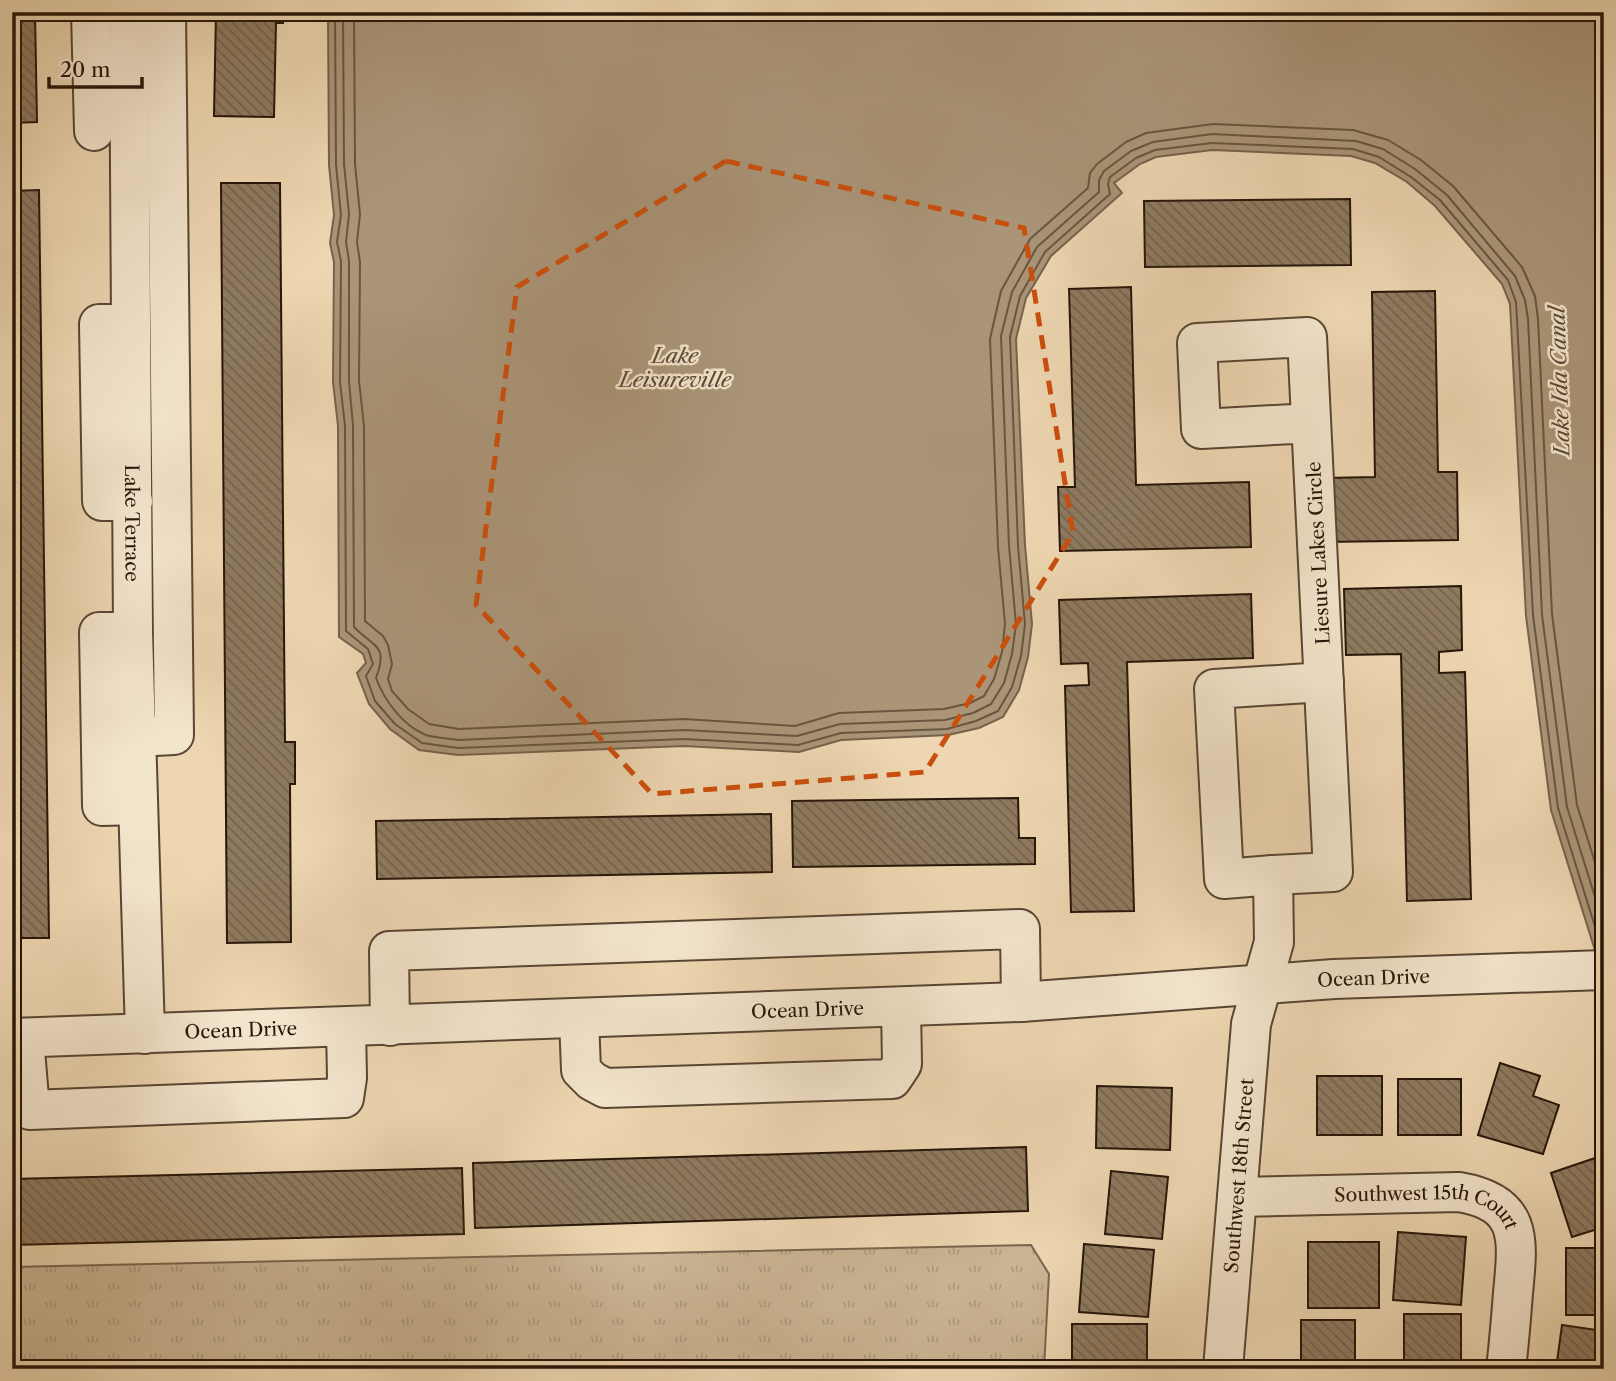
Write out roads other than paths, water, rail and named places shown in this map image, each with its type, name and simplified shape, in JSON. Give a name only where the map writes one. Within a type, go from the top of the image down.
[{"type":"street","points":[[91,12],[94,131]]},
{"type":"street","name":"Lake Terrace","points":[[129,12],[134,632],[145,1034]]},
{"type":"street","points":[[136,737],[174,735],[166,12]]},
{"type":"street","points":[[131,324],[99,324],[102,501],[132,501]]},
{"type":"street","points":[[132,408],[170,406]]},
{"type":"street","name":"Liesure Lakes Circle","points":[[1311,424],[1324,682],[1333,872],[1224,879],[1214,689],[1324,682]]},
{"type":"street","points":[[134,632],[99,632],[102,806],[138,805]]},
{"type":"street","points":[[1262,984],[1274,942],[1273,875]]},
{"type":"street","points":[[390,1026],[389,951],[1020,929],[1021,1002]]},
{"type":"street","name":"Ocean Drive","points":[[18,1038],[1021,1002],[1262,984],[1592,970]]},
{"type":"street","name":"Southwest 18th Street","points":[[1223,1369],[1251,1024],[1262,984]]},
{"type":"street","points":[[579,1019],[581,1070],[592,1081],[605,1088],[892,1079],[902,1064],[901,1007]]},
{"type":"street","points":[[18,1038],[30,1110],[344,1098],[347,1078],[346,1027]]},
{"type":"street","name":"Southwest 15th Court","points":[[1237,1197],[1459,1192],[1481,1196],[1499,1207],[1512,1226],[1517,1248],[1506,1369]]},
{"type":"water","name":"Lake Leisureville","points":[[328,12],[1604,12],[1604,979],[1551,810],[1526,616],[1510,304],[1502,284],[1435,206],[1407,182],[1375,163],[1351,156],[1212,150],[1156,157],[1140,164],[1114,183],[1122,193],[1051,256],[1026,298],[1016,339],[1025,545],[1032,624],[1028,657],[1019,690],[1003,717],[979,728],[948,735],[841,740],[799,752],[684,746],[458,755],[419,750],[390,729],[369,704],[357,673],[366,663],[363,654],[339,637],[338,426],[333,382],[334,262],[330,243],[334,215],[329,165]]},
{"type":"water label","name":"Lake Ida Canal","points":[[1560,381]]}]
